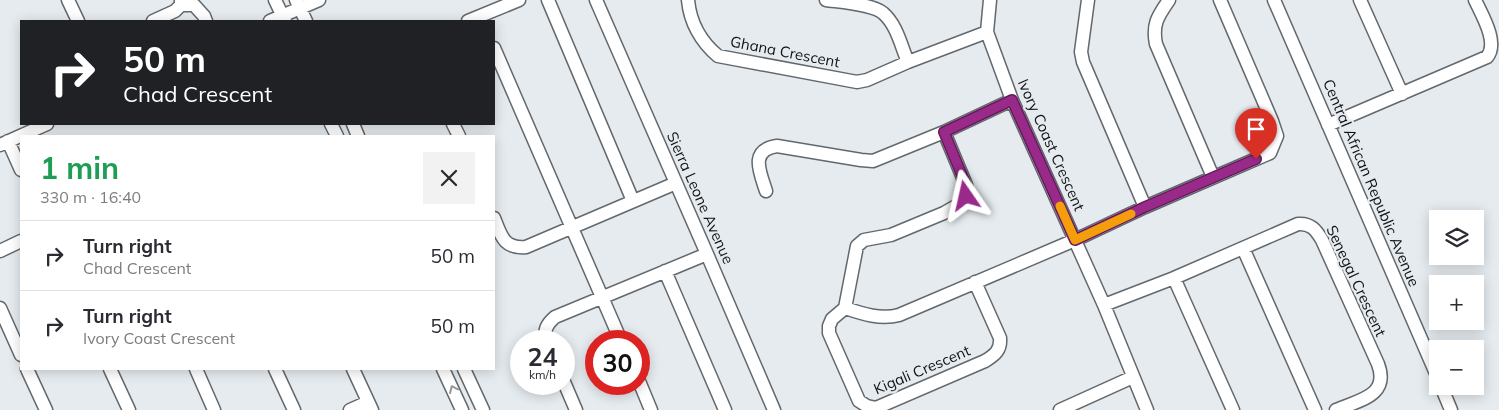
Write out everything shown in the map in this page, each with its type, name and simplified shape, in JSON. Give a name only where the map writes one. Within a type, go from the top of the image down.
[{"type":"street","points":[[68,0],[78,20]]},
{"type":"street","points":[[275,0],[284,18],[298,4],[319,0]]},
{"type":"street","points":[[476,20],[519,0]]},
{"type":"street","points":[[548,0],[633,201]]},
{"type":"street","name":"Sierra Leone Avenue","points":[[596,0],[774,410]]},
{"type":"street","name":"Ghana Crescent","points":[[688,0],[689,10],[700,35],[708,47],[718,56],[857,82],[867,80],[987,32]]},
{"type":"street","points":[[826,0],[882,12],[894,29],[908,62]]},
{"type":"street","name":"Ivory Coast Crescent","points":[[990,0],[987,32],[1012,100],[1104,305],[1147,410]]},
{"type":"street","points":[[1088,0],[1081,52],[1083,62],[1145,207]]},
{"type":"street","points":[[1169,0],[1156,22],[1155,38],[1213,176]]},
{"type":"street","points":[[845,308],[865,314],[890,318],[1075,240],[1213,176],[1270,153],[1277,136],[1220,0]]},
{"type":"street","name":"Central African Republic Avenue","points":[[1274,0],[1429,357]]},
{"type":"street","points":[[1360,0],[1402,94]]},
{"type":"street","points":[[1328,125],[1483,60],[1490,54],[1493,45],[1491,34],[1476,0]]},
{"type":"street","points":[[155,20],[175,11],[181,3],[194,4],[206,20]]},
{"type":"street","points":[[298,4],[306,20]]},
{"type":"street","points":[[495,50],[616,330]]},
{"type":"street","points":[[766,191],[758,163],[760,156],[768,147],[777,146],[873,161],[944,132],[1012,100]]},
{"type":"street","points":[[22,135],[45,125]]},
{"type":"street","name":"Kigali Crescent","points":[[944,132],[966,185],[966,196],[958,205],[944,213],[891,235],[864,240],[857,246],[845,308],[832,320],[829,326],[830,338],[859,401],[867,406],[876,408],[985,361],[997,352],[1000,338],[976,282]]},
{"type":"street","points":[[20,136],[4,143],[20,168]]},
{"type":"street","points":[[495,220],[506,242],[517,248],[526,247],[676,183]]},
{"type":"street","name":"Senegal Crescent","points":[[1104,305],[1174,278],[1298,224],[1309,225],[1318,232],[1378,364],[1381,378],[1380,385],[1372,394],[1336,410]]},
{"type":"street","points":[[0,251],[20,241]]},
{"type":"street","points":[[1243,248],[1315,410]]},
{"type":"street","points":[[545,330],[548,323],[555,317],[707,254]]},
{"type":"street","points":[[665,271],[725,410]]},
{"type":"street","points":[[1174,278],[1233,410]]},
{"type":"street","points":[[0,308],[20,353]]},
{"type":"street","points":[[27,370],[46,410]]},
{"type":"street","points":[[110,370],[129,410]]},
{"type":"street","points":[[196,370],[214,410]]},
{"type":"street","points":[[276,370],[294,410]]},
{"type":"street","points":[[350,410],[370,406],[353,370]]},
{"type":"street","points":[[443,370],[462,410]]},
{"type":"street","points":[[464,370],[483,410]]},
{"type":"street","points":[[1062,410],[1133,378]]},
{"type":"street","points":[[570,395],[576,410]]},
{"type":"street","points":[[645,395],[651,410]]},
{"type":"street","points":[[1445,395],[1451,410]]},
{"type":"slow traffic","points":[[1060,206],[1075,240],[1131,214]]},
{"type":"route","points":[[966,196],[966,185],[944,132],[1012,100],[1075,240],[1213,176],[1256,159]]}]
